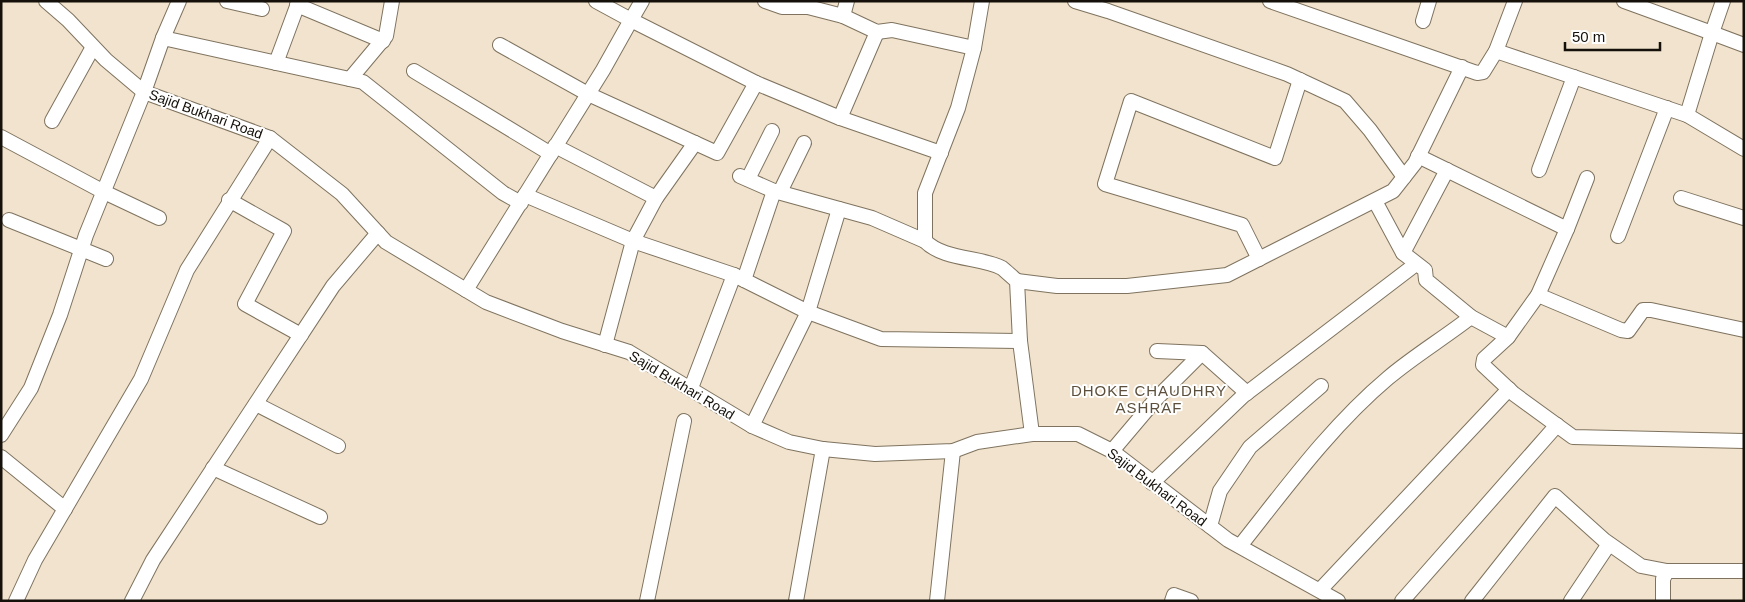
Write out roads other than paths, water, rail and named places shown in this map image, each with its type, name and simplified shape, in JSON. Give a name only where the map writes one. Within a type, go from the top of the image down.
[{"type":"street","name":"Sajid Bukhari Road","points":[[46,1],[106,60],[144,92],[270,138],[342,194],[386,242],[486,302],[562,331],[629,352],[752,426],[789,442],[822,449],[875,454],[953,451],[977,442],[1032,434],[1078,434],[1112,451],[1210,526],[1240,546],[1338,601]]},
{"type":"street","points":[[227,1],[262,9]]},
{"type":"street","points":[[350,79],[386,36],[392,1]]},
{"type":"street","points":[[596,1],[756,83],[840,118],[941,153]]},
{"type":"street","points":[[466,290],[588,94],[642,1]]},
{"type":"street","points":[[765,1],[782,8],[808,7],[843,16],[877,32],[892,30],[974,48]]},
{"type":"street","points":[[843,16],[847,1]]},
{"type":"street","points":[[925,240],[925,194],[958,108],[974,48],[982,1]]},
{"type":"street","points":[[1074,1],[1108,11],[1300,80],[1345,101],[1370,130],[1404,177]]},
{"type":"street","points":[[1270,1],[1477,73],[1483,72],[1496,51],[1515,1]]},
{"type":"street","points":[[1423,21],[1429,1]]},
{"type":"street","points":[[1624,1],[1744,46]]},
{"type":"street","points":[[1687,115],[1723,1]]},
{"type":"street","points":[[1,435],[31,388],[60,315],[82,248],[178,2]]},
{"type":"street","points":[[276,63],[298,3],[383,41]]},
{"type":"street","points":[[840,118],[877,32]]},
{"type":"street","points":[[163,38],[363,82],[503,192],[633,241],[739,277],[808,312],[881,339],[1020,341]]},
{"type":"street","points":[[500,45],[588,94],[717,153],[756,83]]},
{"type":"street","points":[[52,121],[93,46]]},
{"type":"street","points":[[1496,51],[1687,115],[1744,149]]},
{"type":"street","points":[[772,131],[744,178],[777,192],[872,218],[925,240],[930,246],[963,259],[1000,268],[1017,281],[1057,286],[1127,286],[1227,275],[1393,191],[1418,156],[1462,67]]},
{"type":"street","points":[[414,70],[553,150],[656,198]]},
{"type":"street","points":[[1539,170],[1574,77]]},
{"type":"street","points":[[1259,259],[1242,225],[1105,184],[1131,101],[1275,158],[1300,80]]},
{"type":"street","points":[[1618,236],[1667,108]]},
{"type":"street","points":[[1,137],[104,192],[159,218]]},
{"type":"street","points":[[16,601],[35,560],[141,379],[187,270],[229,200],[270,138]]},
{"type":"street","points":[[605,345],[633,241],[656,198],[695,143]]},
{"type":"street","points":[[691,388],[777,192],[804,143]]},
{"type":"street","points":[[1418,156],[1567,229]]},
{"type":"street","points":[[1403,254],[1447,170]]},
{"type":"street","points":[[1587,178],[1538,295],[1508,337],[1482,362],[1509,389],[1573,437],[1744,441]]},
{"type":"street","points":[[1681,198],[1744,218]]},
{"type":"street","points":[[229,200],[284,231],[245,304],[301,336]]},
{"type":"street","points":[[1375,201],[1403,254],[1425,270],[1426,280],[1471,318],[1508,337]]},
{"type":"street","points":[[752,426],[808,312],[839,209]]},
{"type":"street","points":[[9,220],[106,259]]},
{"type":"street","points":[[132,601],[153,560],[333,286],[378,233]]},
{"type":"street","points":[[1152,482],[1247,393],[1416,264]]},
{"type":"street","points":[[1017,281],[1020,341],[1032,434]]},
{"type":"street","points":[[1538,295],[1620,330],[1628,331],[1637,315],[1643,310],[1651,310],[1744,330]]},
{"type":"street","points":[[1240,546],[1317,450],[1352,411],[1389,377],[1471,318]]},
{"type":"street","points":[[1157,351],[1202,353],[1247,393]]},
{"type":"street","points":[[1112,451],[1156,399],[1202,353]]},
{"type":"street","points":[[1210,526],[1220,491],[1250,447],[1321,386]]},
{"type":"street","points":[[1320,590],[1509,389]]},
{"type":"street","points":[[256,404],[338,446]]},
{"type":"street","points":[[647,601],[684,421]]},
{"type":"street","points":[[1402,601],[1556,425]]},
{"type":"street","points":[[796,601],[822,449]]},
{"type":"street","points":[[937,601],[953,451]]},
{"type":"street","points":[[1,457],[64,509]]},
{"type":"street","points":[[213,468],[320,517]]},
{"type":"street","points":[[1472,601],[1555,496],[1609,544],[1641,566],[1667,571],[1744,571]]},
{"type":"street","points":[[1570,601],[1609,544]]},
{"type":"street","points":[[1663,601],[1663,579],[1667,571]]},
{"type":"street","points":[[1172,601],[1174,595],[1192,601]]},
{"type":"district","name":"DHOKE CHAUDHRY ASHRAF","points":[[1149,400]]}]
